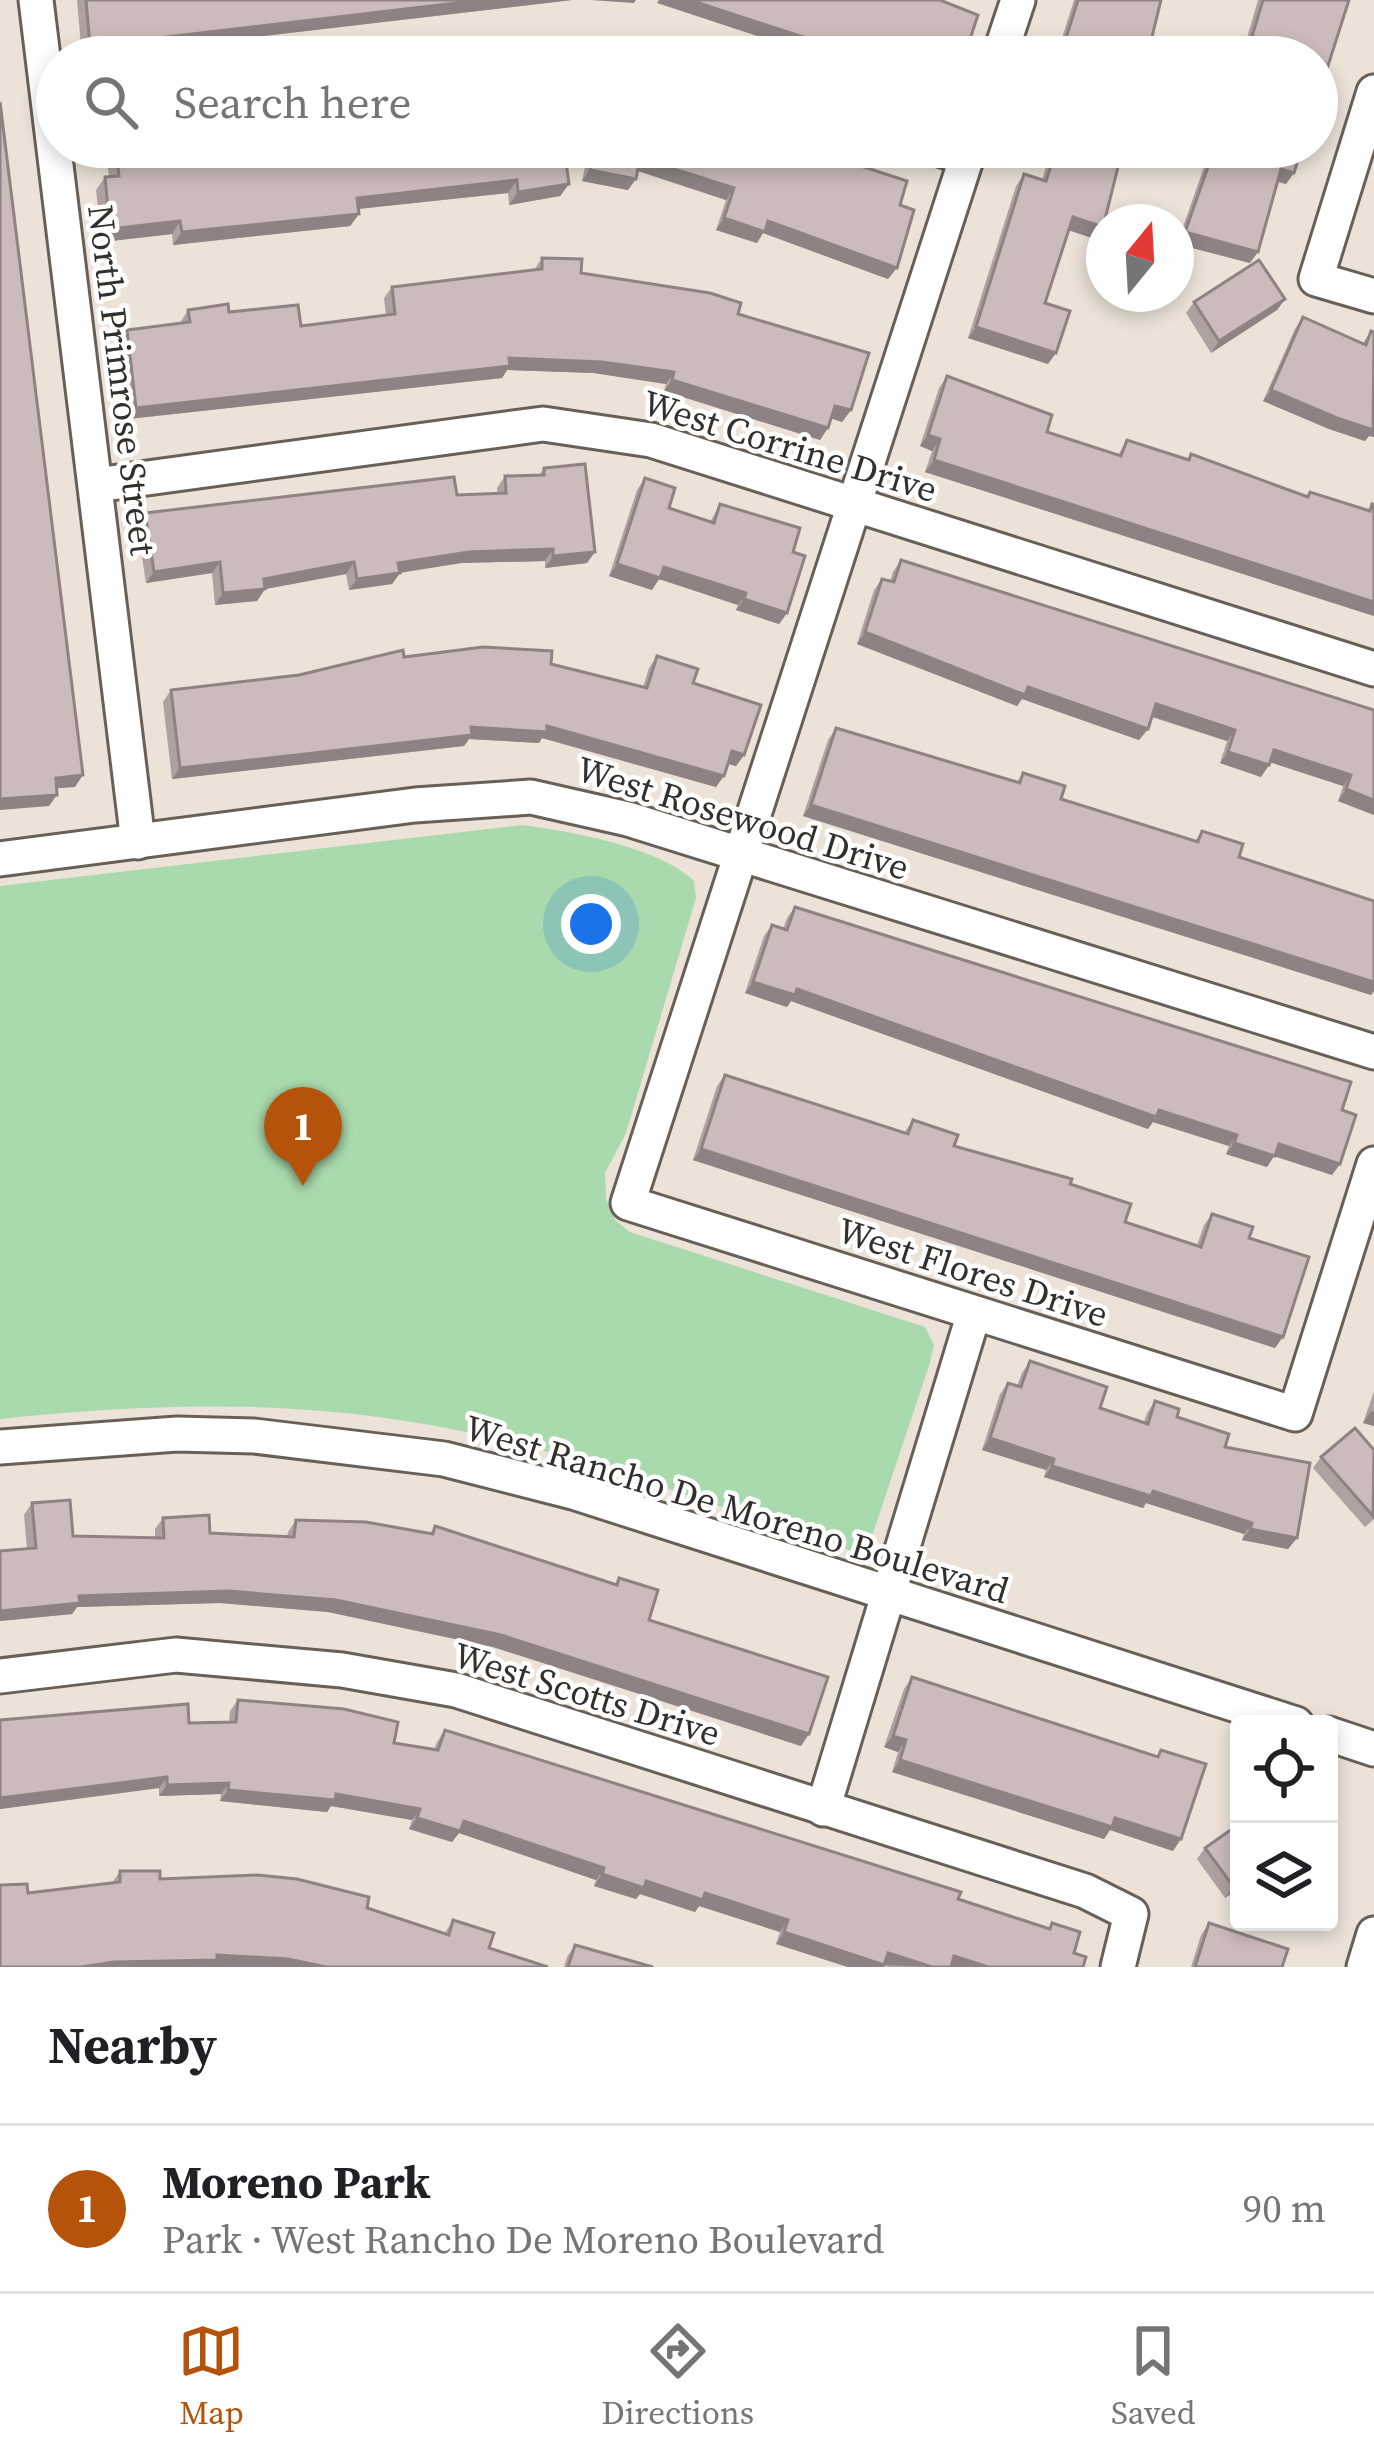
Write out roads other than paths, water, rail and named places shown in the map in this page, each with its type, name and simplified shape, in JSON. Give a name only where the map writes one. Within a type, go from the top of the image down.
[{"type":"street","name":"North Primrose Street","points":[[36,0],[41,36]]},
{"type":"street","points":[[1006,36],[1018,0]]},
{"type":"street","points":[[1374,92],[1316,278],[1374,296]]},
{"type":"street","name":"North Primrose Street","points":[[59,168],[138,842]]},
{"type":"street","points":[[741,856],[963,168]]},
{"type":"street","name":"West Corrine Drive","points":[[96,485],[543,424],[651,440],[1374,669]]},
{"type":"street","name":"West Rosewood Drive","points":[[0,859],[415,805],[531,796],[628,819],[1374,1052]]},
{"type":"street","name":"West Flores Drive","points":[[741,856],[628,1204],[1295,1414],[1374,1164]]},
{"type":"street","points":[[824,1809],[892,1597],[974,1313]]},
{"type":"street","name":"West Rancho De Moreno Boulevard","points":[[0,1447],[177,1434],[379,1447],[573,1492],[1267,1715]]},
{"type":"street","name":"West Scotts Drive","points":[[0,1676],[176,1655],[342,1670],[456,1690],[1085,1891],[1131,1914],[1118,1967]]},
{"type":"street","points":[[1338,1737],[1374,1749]]},
{"type":"street","points":[[1364,1967],[1374,1934]]},
{"type":"place","name":"Moreno Park","points":[[303,1186]]}]
